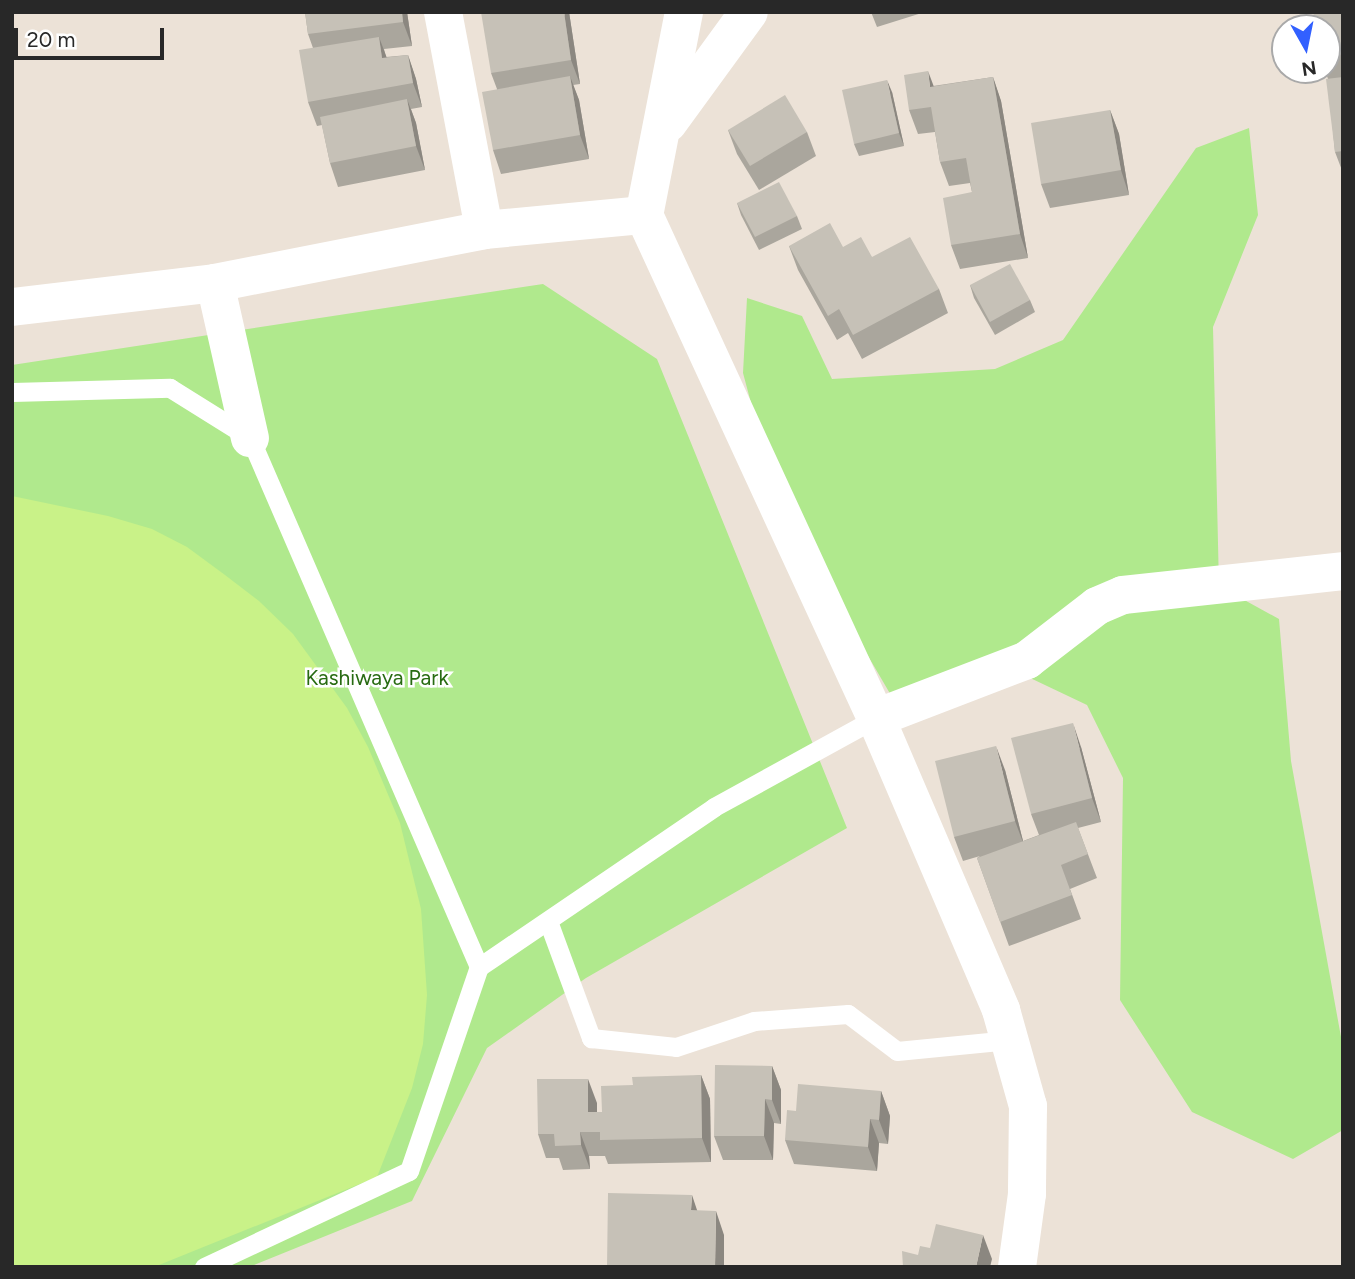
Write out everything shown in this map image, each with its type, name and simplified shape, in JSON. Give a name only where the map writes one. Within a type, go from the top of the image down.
[{"type":"street","points":[[443,12],[484,230]]},
{"type":"street","points":[[684,12],[663,131],[644,215],[876,718],[1001,1010],[1028,1106],[1027,1194],[1017,1267]]},
{"type":"street","points":[[663,131],[750,12]]},
{"type":"street","points":[[12,307],[215,283],[484,230],[644,215]]},
{"type":"street","points":[[215,283],[250,438]]},
{"type":"street","points":[[876,718],[1027,660],[1097,606],[1123,595],[1343,571]]},
{"type":"lane","points":[[12,393],[170,388],[250,438],[479,967]]},
{"type":"lane","points":[[204,1267],[410,1171],[479,967],[714,807],[876,718]]},
{"type":"lane","points":[[548,921],[591,1038],[676,1047],[754,1021],[848,1014],[897,1051],[1009,1040]]},
{"type":"green space","points":[[1249,128],[1258,215],[1213,327],[1219,586],[1279,619],[1291,761],[1343,1048],[1343,1130],[1293,1159],[1192,1112],[1120,1000],[1123,778],[1087,705],[1007,667],[899,709],[777,500],[743,373],[747,298],[802,316],[832,379],[995,369],[1063,340],[1196,148]]},
{"type":"green space","name":"Kashiwaya Park","points":[[543,284],[657,359],[847,828],[586,978],[487,1048],[412,1201],[249,1267],[12,1267],[12,365]]},
{"type":"green space","points":[[12,496],[108,516],[152,529],[187,547],[225,575],[259,601],[293,634],[347,708],[368,747],[400,823],[421,909],[427,995],[423,1044],[412,1088],[377,1177],[154,1267],[12,1267]]},
{"type":"building","points":[[305,12],[402,12],[403,22],[308,34]]},
{"type":"building","points":[[481,12],[564,12],[571,60],[491,73]]},
{"type":"building","points":[[1343,12],[1343,54],[1341,14],[1313,14]]},
{"type":"building","points":[[379,37],[382,58],[408,55],[413,83],[308,102],[299,50]]},
{"type":"building","points":[[928,71],[930,87],[993,77],[1020,234],[951,245],[943,198],[972,192],[966,158],[940,162],[931,107],[909,110],[904,75]]},
{"type":"building","points":[[570,76],[580,135],[493,150],[482,92]]},
{"type":"building","points":[[1341,77],[1343,151],[1335,152],[1327,84],[1341,84]]},
{"type":"building","points":[[887,80],[899,133],[854,144],[842,90]]},
{"type":"building","points":[[785,95],[807,132],[750,166],[728,130]]},
{"type":"building","points":[[407,99],[416,146],[330,163],[320,117]]},
{"type":"building","points":[[1110,110],[1121,170],[1041,184],[1031,123]]},
{"type":"building","points":[[779,182],[797,216],[755,237],[737,203]]},
{"type":"building","points":[[830,223],[843,247],[861,237],[872,257],[910,237],[939,289],[853,335],[839,309],[828,316],[789,246]]},
{"type":"building","points":[[1010,264],[1030,300],[990,322],[970,285]]},
{"type":"building","points":[[1073,723],[1092,798],[1031,814],[1011,738]]},
{"type":"building","points":[[996,746],[1015,821],[954,837],[935,761]]},
{"type":"building","points":[[1076,822],[1088,854],[1061,865],[1072,895],[1000,922],[977,858]]},
{"type":"building","points":[[715,1065],[772,1066],[772,1100],[765,1099],[764,1136],[714,1136]]},
{"type":"building","points":[[701,1075],[702,1138],[600,1140],[600,1132],[580,1132],[581,1145],[555,1146],[554,1134],[538,1134],[537,1079],[588,1079],[588,1112],[602,1112],[601,1086],[633,1085],[632,1077]]},
{"type":"building","points":[[798,1084],[881,1091],[879,1120],[870,1119],[868,1147],[785,1140],[787,1110],[796,1111]]},
{"type":"building","points":[[608,1193],[692,1195],[691,1210],[716,1211],[715,1267],[607,1267]]},
{"type":"building","points":[[936,1224],[983,1235],[976,1267],[903,1267],[902,1251],[918,1255],[920,1246],[930,1248]]}]
